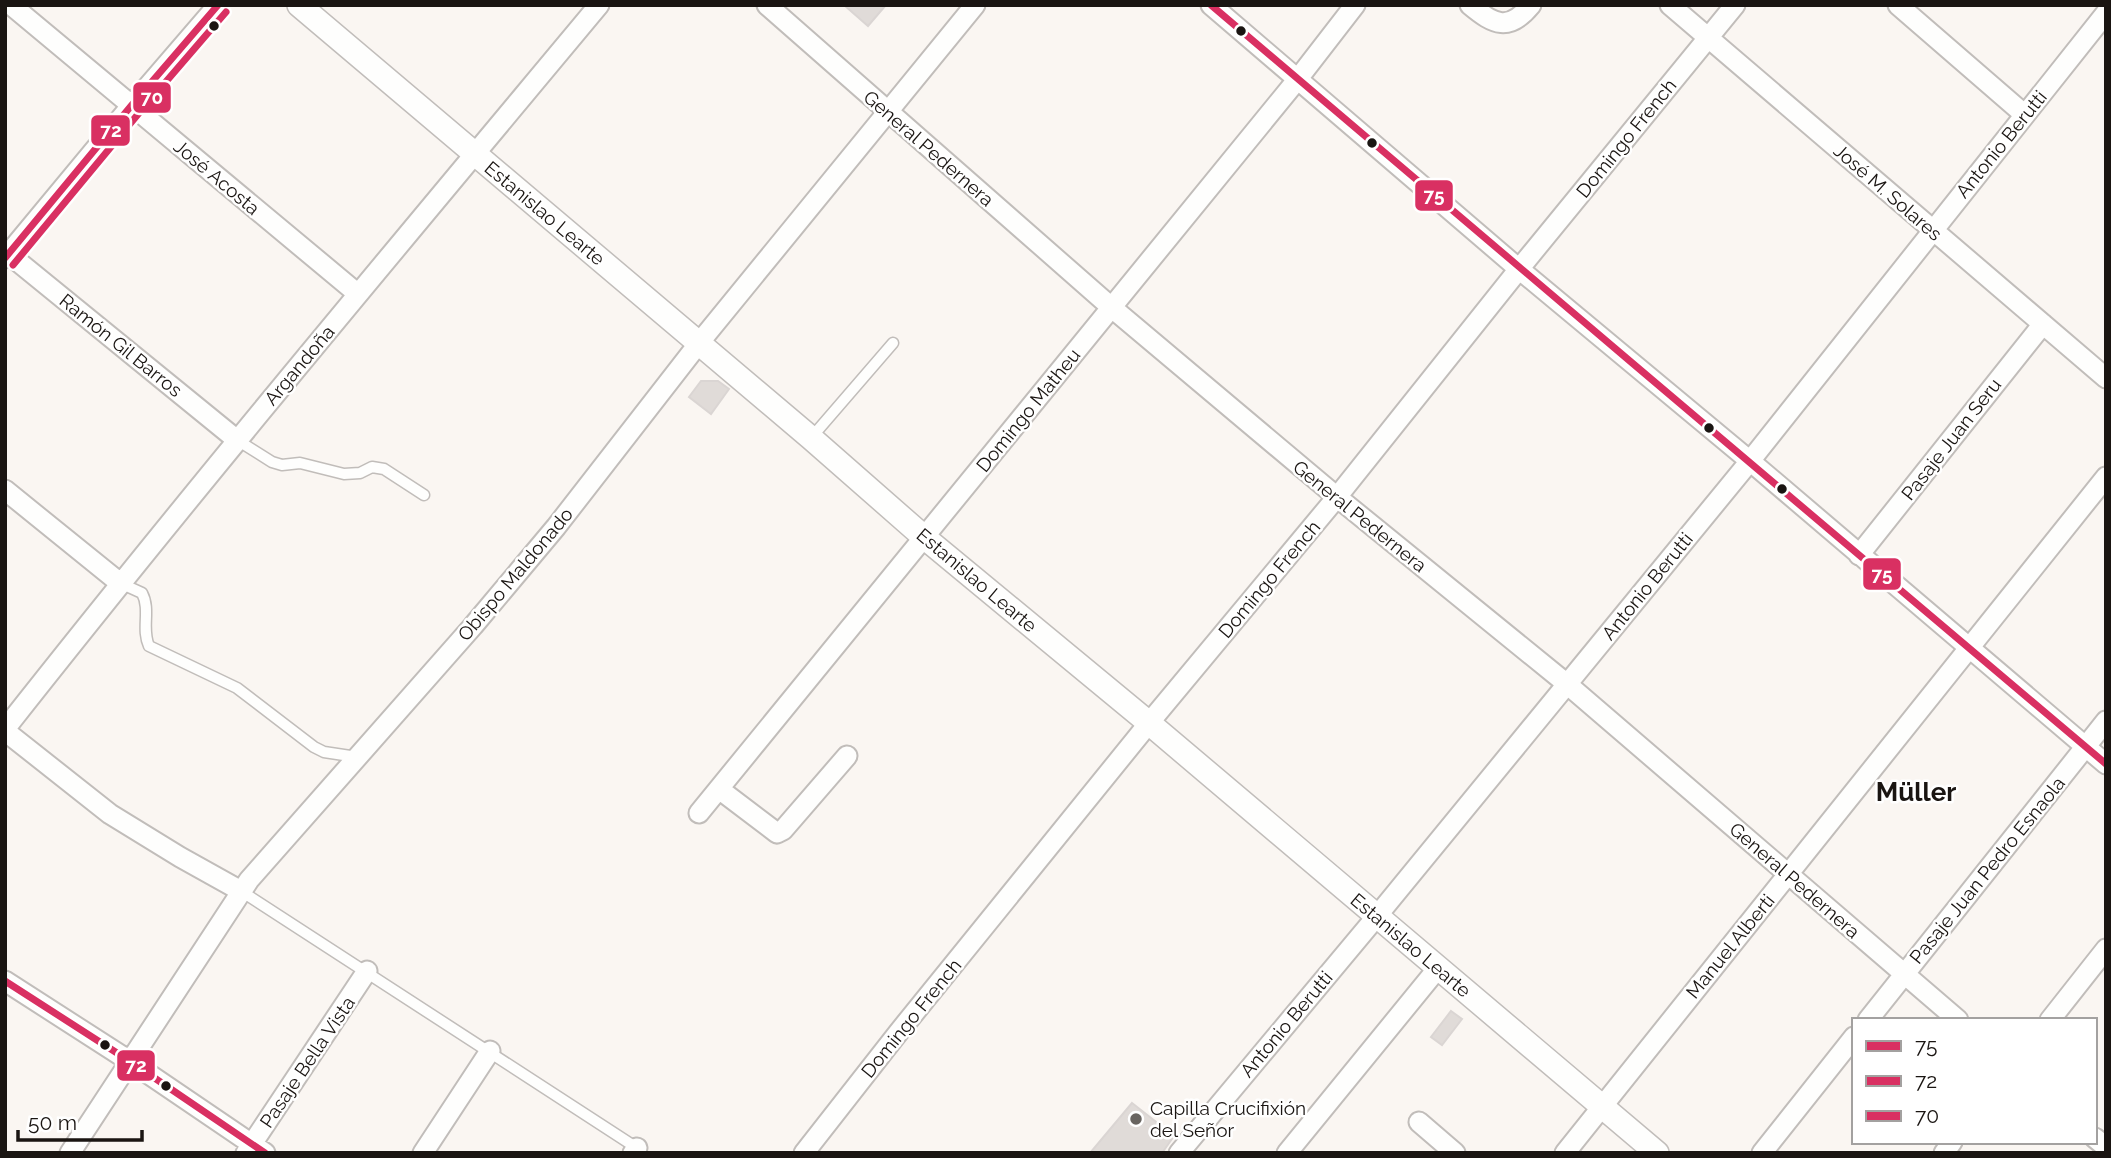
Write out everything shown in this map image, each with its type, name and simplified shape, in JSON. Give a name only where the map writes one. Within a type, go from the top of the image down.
[{"type":"street","name":"José Acosta","points":[[11,5],[358,294]]},
{"type":"street","points":[[6,254],[218,5]]},
{"type":"street","name":"Estanislao Learte","points":[[299,5],[925,538],[1149,723],[1657,1153]]},
{"type":"street","name":"Argandoña","points":[[5,730],[237,440],[599,5]]},
{"type":"street","name":"General Pedernera","points":[[767,5],[1111,307],[1336,497],[1567,684],[1956,1018]]},
{"type":"street","name":"Obispo Maldonado","points":[[70,1153],[241,891],[563,519],[699,343],[975,5]]},
{"type":"street","points":[[1211,5],[1519,269],[1750,461],[2106,764]]},
{"type":"street","name":"Domingo Matheu","points":[[699,813],[1297,80],[1355,5]]},
{"type":"street","points":[[1470,5],[1487,19],[1500,24],[1515,21],[1531,5]]},
{"type":"street","name":"José M. Solares","points":[[1670,5],[2106,379]]},
{"type":"street","name":"Domingo French","points":[[804,1153],[1149,723],[1735,5]]},
{"type":"street","points":[[1898,5],[2025,115]]},
{"type":"street","name":"Antonio Berutti","points":[[1179,1153],[1750,461],[2106,13]]},
{"type":"street","name":"Ramón Gil Barros","points":[[6,254],[237,440]]},
{"type":"street","name":"Pasaje Juan Seru","points":[[1859,555],[2043,324]]},
{"type":"street","name":"Manuel Alberti","points":[[1564,1153],[2106,477]]},
{"type":"street","points":[[5,490],[120,583]]},
{"type":"street","name":"Pasaje Juan Pedro Esnaola","points":[[1870,1018],[2106,721]]},
{"type":"street","points":[[5,730],[110,814],[241,891]]},
{"type":"street","points":[[719,789],[777,833],[783,830],[847,755]]},
{"type":"street","points":[[2052,1018],[2106,949]]},
{"type":"street","points":[[1287,1153],[1438,968]]},
{"type":"street","name":"Pasaje Bella Vista","points":[[254,1150],[367,971]]},
{"type":"street","points":[[5,981],[131,1062],[254,1150]]},
{"type":"street","points":[[1762,1153],[1852,1040]]},
{"type":"street","points":[[423,1153],[490,1051]]},
{"type":"street","points":[[1419,1122],[1455,1153]]},
{"type":"lane","points":[[811,439],[893,343]]},
{"type":"lane","points":[[237,440],[272,462],[282,465],[300,463],[344,474],[360,473],[372,467],[384,469],[424,495]]},
{"type":"lane","points":[[120,583],[142,593],[147,602],[145,638],[149,646],[237,688],[314,747],[324,752],[358,757]]},
{"type":"lane","points":[[241,891],[490,1051],[638,1151]]},
{"type":"building","points":[[844,5],[886,5],[868,26]]},
{"type":"building","points":[[701,381],[718,381],[729,389],[711,414],[689,397]]},
{"type":"building","points":[[1451,1011],[1462,1019],[1442,1045],[1431,1037]]},
{"type":"building","name":"Capilla Crucifixión del Señor","points":[[1132,1103],[1174,1136],[1162,1153],[1090,1153]]},
{"type":"transit line","name":"72","points":[[5,258],[218,5]]},
{"type":"transit line","name":"75","points":[[1211,5],[2106,764]]},
{"type":"transit line","name":"70","points":[[13,265],[226,12]]},
{"type":"transit line","name":"72","points":[[5,981],[265,1153]]},
{"type":"place","name":"Capilla Crucifixión del Señor","points":[[1136,1119]]},
{"type":"district","name":"Müller","points":[[1916,792]]}]
